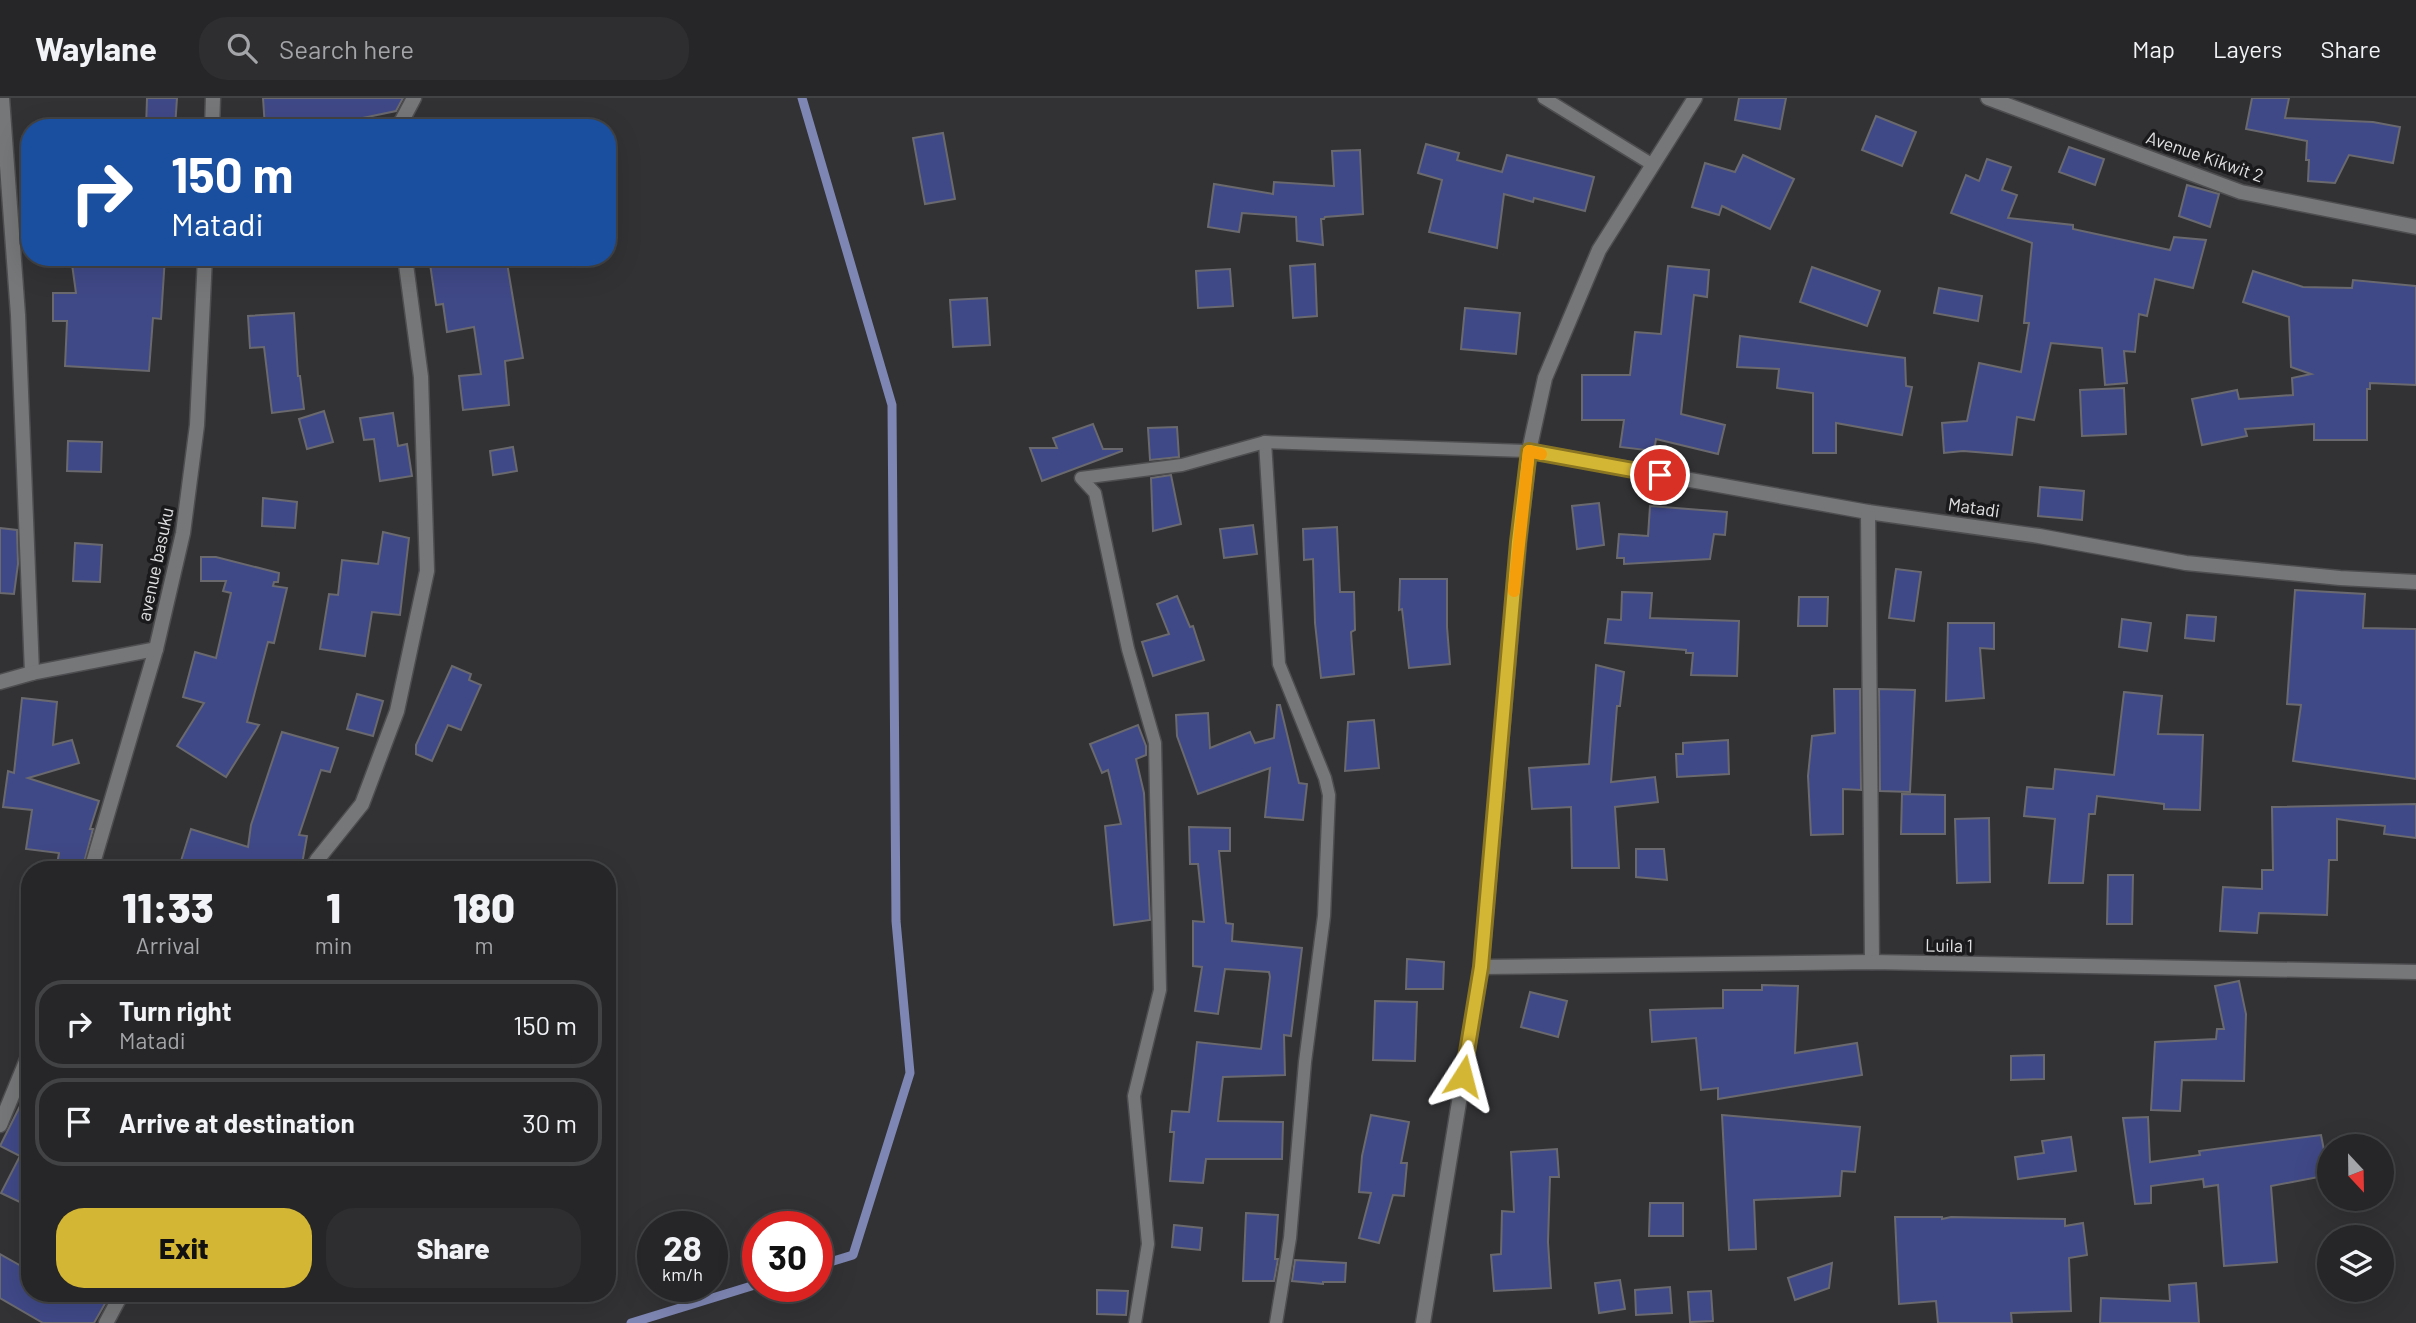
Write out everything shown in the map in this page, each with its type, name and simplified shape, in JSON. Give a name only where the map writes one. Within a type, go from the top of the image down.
[{"type":"street","points":[[2,98],[18,315],[33,673]]},
{"type":"street","points":[[212,119],[213,98]]},
{"type":"street","points":[[403,119],[414,98]]},
{"type":"street","points":[[1423,1323],[1481,967],[1518,542],[1529,451],[1545,378],[1599,250],[1695,98]]},
{"type":"street","name":"Avenue Kikwit 2","points":[[1988,98],[2241,192],[2416,227]]},
{"type":"street","name":"avenue basuku","points":[[94,861],[156,649],[183,533],[197,425],[205,266]]},
{"type":"street","points":[[316,861],[362,804],[397,710],[427,571],[421,377],[406,266]]},
{"type":"street","name":"Matadi","points":[[1529,451],[1868,512],[2039,536],[2186,563],[2340,578],[2416,582]]},
{"type":"street","points":[[1868,512],[1872,962]]},
{"type":"street","points":[[0,682],[156,649]]},
{"type":"street","name":"Luila 1","points":[[1481,967],[1872,962],[2416,972]]},
{"type":"street","points":[[0,1125],[21,1074]]},
{"type":"street","points":[[106,1323],[117,1302]]},
{"type":"lane","points":[[1544,98],[1653,165]]},
{"type":"lane","points":[[1265,442],[1279,664],[1325,778],[1329,795],[1324,916],[1305,1062],[1290,1238],[1276,1323]]},
{"type":"lane","points":[[1135,1323],[1148,1244],[1134,1096],[1160,990],[1159,835],[1155,743],[1128,649],[1095,493],[1081,478],[1182,465],[1265,442],[1529,451]]},
{"type":"building","points":[[147,98],[177,98],[176,119],[146,119]]},
{"type":"building","points":[[263,98],[403,98],[396,111],[358,119],[264,119]]},
{"type":"building","points":[[1739,98],[1786,98],[1780,129],[1735,120]]},
{"type":"building","points":[[2252,98],[2289,98],[2285,118],[2373,122],[2400,127],[2393,163],[2349,155],[2335,183],[2308,181],[2307,141],[2246,129]]},
{"type":"building","points":[[1876,116],[1916,132],[1902,166],[1862,150]]},
{"type":"building","points":[[943,133],[955,199],[925,204],[913,138]]},
{"type":"building","points":[[1426,144],[1459,153],[1457,160],[1502,172],[1507,155],[1594,177],[1585,211],[1534,198],[1533,202],[1504,194],[1497,248],[1429,232],[1442,180],[1418,173]]},
{"type":"building","points":[[2069,147],[2104,159],[2095,185],[2059,172]]},
{"type":"building","points":[[1360,150],[1363,214],[1321,219],[1323,245],[1297,241],[1296,217],[1242,213],[1239,232],[1208,227],[1214,184],[1273,194],[1274,182],[1334,186],[1332,151]]},
{"type":"building","points":[[1743,155],[1794,179],[1770,229],[1722,206],[1719,215],[1692,207],[1705,163],[1735,172]]},
{"type":"building","points":[[1987,159],[2011,167],[2002,190],[2017,195],[2008,218],[2073,225],[2073,229],[2170,250],[2174,237],[2206,240],[2193,288],[2155,279],[2147,316],[2139,314],[2135,352],[2124,351],[2127,383],[2105,385],[2102,348],[2051,343],[2034,420],[2017,417],[2012,455],[1963,451],[1944,453],[1942,423],[1967,421],[1979,363],[2021,372],[2029,323],[2024,323],[2032,243],[1951,213],[1966,175],[1979,181]]},
{"type":"building","points":[[2187,185],[2219,194],[2210,227],[2179,216]]},
{"type":"building","points":[[1315,264],[1317,316],[1293,318],[1290,266]]},
{"type":"building","points":[[72,266],[164,266],[161,319],[153,318],[149,371],[65,366],[67,321],[53,321],[53,293],[76,293]]},
{"type":"building","points":[[430,266],[508,266],[523,358],[505,361],[509,405],[463,410],[459,376],[481,374],[474,327],[447,332],[443,304],[436,305]]},
{"type":"building","points":[[1668,266],[1709,270],[1707,297],[1694,295],[1681,414],[1725,425],[1718,454],[1656,439],[1654,451],[1620,447],[1624,420],[1582,420],[1582,375],[1630,375],[1635,332],[1661,334]]},
{"type":"building","points":[[1812,267],[1880,291],[1867,326],[1800,302]]},
{"type":"building","points":[[1230,269],[1233,306],[1198,308],[1196,271]]},
{"type":"building","points":[[2253,271],[2303,287],[2352,288],[2353,280],[2416,286],[2416,385],[2370,383],[2370,389],[2367,389],[2367,440],[2314,440],[2314,424],[2245,429],[2247,436],[2202,445],[2192,399],[2237,390],[2239,399],[2293,395],[2292,378],[2311,374],[2291,367],[2289,317],[2243,302]]},
{"type":"building","points":[[1939,288],[1982,296],[1978,321],[1934,313]]},
{"type":"building","points":[[987,298],[990,345],[953,347],[950,300]]},
{"type":"building","points":[[1465,308],[1520,313],[1516,354],[1461,349]]},
{"type":"building","points":[[294,313],[298,376],[304,409],[272,413],[264,347],[250,348],[248,316]]},
{"type":"building","points":[[1740,336],[1905,358],[1906,386],[1912,387],[1902,435],[1836,423],[1836,453],[1813,453],[1813,393],[1777,388],[1779,369],[1737,367]]},
{"type":"building","points":[[2124,388],[2126,434],[2082,436],[2080,390]]},
{"type":"building","points":[[324,411],[333,442],[307,449],[299,419]]},
{"type":"building","points":[[393,413],[398,446],[407,444],[412,476],[380,481],[374,439],[364,440],[360,418]]},
{"type":"building","points":[[1093,424],[1103,449],[1122,451],[1042,481],[1030,448],[1057,448],[1053,438]]},
{"type":"building","points":[[1177,427],[1179,457],[1150,460],[1148,428]]},
{"type":"building","points":[[68,441],[102,442],[101,472],[67,471]]},
{"type":"building","points":[[513,447],[517,471],[493,475],[490,451]]},
{"type":"building","points":[[1171,475],[1181,524],[1153,531],[1151,478]]},
{"type":"building","points":[[2040,487],[2084,491],[2082,520],[2038,516]]},
{"type":"building","points":[[263,498],[297,502],[295,528],[262,526]]},
{"type":"building","points":[[1599,503],[1604,545],[1577,549],[1572,506]]},
{"type":"building","points":[[1650,506],[1727,512],[1725,535],[1714,534],[1710,559],[1624,564],[1624,558],[1617,558],[1619,534],[1648,536]]},
{"type":"building","points":[[1253,525],[1257,554],[1224,558],[1220,529]]},
{"type":"building","points":[[1337,527],[1340,592],[1354,592],[1355,630],[1351,632],[1354,674],[1321,678],[1315,623],[1313,559],[1304,560],[1303,529]]},
{"type":"building","points":[[0,528],[17,530],[18,564],[14,594],[0,593]]},
{"type":"building","points":[[383,532],[409,538],[400,615],[372,612],[365,656],[320,649],[329,594],[338,595],[342,560],[378,564]]},
{"type":"building","points":[[75,543],[102,545],[100,582],[73,581]]},
{"type":"building","points":[[201,557],[216,557],[279,573],[278,582],[274,582],[273,586],[287,588],[274,643],[268,642],[247,722],[259,725],[226,777],[177,746],[204,703],[183,697],[195,652],[216,658],[231,593],[223,591],[226,581],[201,581]]},
{"type":"building","points":[[1896,569],[1921,572],[1914,621],[1889,618]]},
{"type":"building","points":[[1400,579],[1447,579],[1450,664],[1409,668],[1402,609],[1399,610]]},
{"type":"building","points":[[2295,590],[2365,594],[2363,628],[2416,629],[2416,779],[2293,761],[2301,705],[2287,704]]},
{"type":"building","points":[[1622,592],[1652,593],[1650,618],[1739,621],[1737,676],[1691,675],[1693,653],[1686,653],[1686,650],[1605,643],[1608,619],[1621,620]]},
{"type":"building","points":[[1177,596],[1190,627],[1193,626],[1204,660],[1153,676],[1142,642],[1169,634],[1157,604]]},
{"type":"building","points":[[1799,597],[1828,597],[1827,626],[1798,626]]},
{"type":"building","points":[[2187,615],[2216,617],[2214,641],[2185,638]]},
{"type":"building","points":[[2122,619],[2151,623],[2147,651],[2119,647]]},
{"type":"building","points":[[1948,623],[1994,623],[1994,649],[1980,648],[1984,698],[1946,701]]},
{"type":"building","points":[[1596,665],[1624,672],[1620,706],[1617,706],[1611,782],[1655,777],[1658,802],[1615,807],[1619,868],[1572,868],[1571,807],[1532,809],[1529,768],[1589,764]]},
{"type":"building","points":[[452,666],[471,674],[469,680],[481,685],[461,730],[448,725],[432,761],[416,754],[416,745]]},
{"type":"building","points":[[1834,689],[1860,689],[1861,790],[1843,789],[1843,834],[1811,835],[1808,776],[1812,736],[1835,733]]},
{"type":"building","points":[[1879,689],[1915,690],[1910,792],[1880,791]]},
{"type":"building","points":[[2124,692],[2162,696],[2158,734],[2203,735],[2200,810],[2164,809],[2164,804],[2097,796],[2095,814],[2089,814],[2083,883],[2049,883],[2055,819],[2024,816],[2027,787],[2053,789],[2055,769],[2114,775]]},
{"type":"building","points":[[357,694],[383,701],[373,736],[347,729]]},
{"type":"building","points":[[22,698],[57,702],[53,745],[72,740],[79,763],[28,778],[99,801],[90,829],[93,829],[84,861],[58,861],[59,853],[26,849],[32,810],[3,807],[8,771],[14,773]]},
{"type":"building","points":[[1277,705],[1280,705],[1299,783],[1307,784],[1303,820],[1265,817],[1270,768],[1198,794],[1177,736],[1176,715],[1208,713],[1210,748],[1250,732],[1255,743],[1274,738]]},
{"type":"building","points":[[1374,720],[1379,768],[1345,771],[1348,722]]},
{"type":"building","points":[[1138,725],[1146,746],[1146,755],[1136,759],[1144,793],[1150,920],[1114,925],[1105,826],[1121,824],[1108,770],[1102,773],[1090,744]]},
{"type":"building","points":[[282,732],[338,748],[330,772],[321,770],[299,835],[307,836],[303,861],[181,861],[191,829],[248,847],[251,825]]},
{"type":"building","points":[[1728,740],[1729,774],[1677,777],[1676,754],[1683,754],[1683,743]]},
{"type":"building","points":[[1902,794],[1945,795],[1945,834],[1901,834]]},
{"type":"building","points":[[2416,804],[2416,838],[2384,834],[2385,826],[2337,819],[2337,860],[2329,860],[2327,915],[2259,913],[2257,933],[2220,931],[2223,887],[2262,889],[2262,870],[2273,870],[2272,807]]},
{"type":"building","points":[[1989,818],[1990,882],[1957,883],[1955,819]]},
{"type":"building","points":[[1189,827],[1230,828],[1230,851],[1219,851],[1226,923],[1233,924],[1232,941],[1302,948],[1291,1036],[1284,1035],[1285,1075],[1223,1077],[1218,1121],[1283,1122],[1282,1159],[1206,1159],[1203,1183],[1170,1181],[1174,1132],[1170,1132],[1172,1111],[1189,1112],[1197,1042],[1261,1049],[1270,977],[1269,972],[1225,969],[1218,1014],[1195,1011],[1202,967],[1193,966],[1193,921],[1204,922],[1198,864],[1190,864]]},
{"type":"building","points":[[1636,849],[1664,849],[1667,880],[1636,877]]},
{"type":"building","points":[[2108,875],[2133,875],[2132,924],[2107,924]]},
{"type":"building","points":[[1407,959],[1444,962],[1443,989],[1406,989]]},
{"type":"building","points":[[2239,981],[2246,1014],[2244,1081],[2182,1080],[2180,1111],[2151,1110],[2155,1042],[2216,1039],[2217,1029],[2224,1029],[2215,986]]},
{"type":"building","points":[[1762,985],[1798,986],[1795,1053],[1857,1043],[1862,1075],[1718,1099],[1718,1088],[1701,1090],[1696,1038],[1652,1042],[1650,1010],[1723,1008],[1723,990],[1762,990]]},
{"type":"building","points":[[1530,992],[1567,1001],[1558,1037],[1521,1027]]},
{"type":"building","points":[[1375,1001],[1417,1002],[1415,1061],[1373,1060]]},
{"type":"building","points":[[2044,1055],[2044,1079],[2011,1080],[2011,1056]]},
{"type":"building","points":[[21,1104],[21,1203],[1,1193],[20,1156],[0,1146]]},
{"type":"building","points":[[1371,1115],[1409,1122],[1401,1163],[1407,1163],[1404,1196],[1393,1195],[1379,1243],[1359,1238],[1371,1193],[1359,1192],[1362,1156]]},
{"type":"building","points":[[1722,1115],[1860,1127],[1855,1172],[1842,1171],[1840,1196],[1754,1200],[1756,1249],[1729,1250]]},
{"type":"building","points":[[2148,1117],[2150,1162],[2200,1155],[2199,1151],[2317,1136],[2317,1177],[2271,1186],[2277,1262],[2224,1266],[2218,1185],[2204,1187],[2203,1179],[2151,1186],[2151,1203],[2135,1204],[2123,1118]]},
{"type":"building","points":[[2071,1137],[2076,1171],[2018,1179],[2015,1157],[2044,1153],[2042,1141]]},
{"type":"building","points":[[1557,1149],[1559,1177],[1550,1177],[1548,1242],[1551,1288],[1494,1291],[1491,1255],[1501,1254],[1502,1211],[1514,1212],[1511,1152]]},
{"type":"building","points":[[1650,1203],[1683,1203],[1683,1236],[1649,1236]]},
{"type":"building","points":[[1246,1213],[1278,1215],[1275,1259],[1278,1259],[1274,1281],[1243,1281]]},
{"type":"building","points":[[1895,1217],[2065,1219],[2065,1226],[2083,1223],[2087,1255],[2069,1258],[2071,1311],[2011,1313],[2012,1323],[1938,1323],[1936,1301],[1899,1304]]},
{"type":"building","points":[[1174,1225],[1202,1228],[1200,1250],[1172,1247]]},
{"type":"building","points":[[0,1254],[21,1266],[21,1302],[106,1302],[94,1323],[43,1323],[0,1298]]},
{"type":"building","points":[[1295,1260],[1346,1263],[1345,1282],[1323,1284],[1292,1281]]},
{"type":"building","points":[[1832,1263],[1829,1288],[1795,1300],[1788,1278]]},
{"type":"building","points":[[1620,1280],[1625,1309],[1599,1313],[1595,1283]]},
{"type":"building","points":[[2196,1283],[2199,1323],[2100,1323],[2101,1298],[2170,1301],[2169,1285]]},
{"type":"building","points":[[1670,1287],[1672,1313],[1636,1315],[1635,1290]]},
{"type":"building","points":[[1097,1290],[1128,1291],[1126,1315],[1097,1314]]},
{"type":"building","points":[[1711,1291],[1713,1321],[1690,1322],[1688,1292]]},
{"type":"waterway","points":[[802,98],[892,405],[896,921],[910,1073],[853,1255],[833,1261]]},
{"type":"waterway","points":[[631,1323],[742,1289]]},
{"type":"slow traffic","points":[[1514,591],[1529,451],[1541,454]]},
{"type":"route","points":[[1463,1076],[1481,967],[1518,542],[1529,451],[1660,475]]}]
